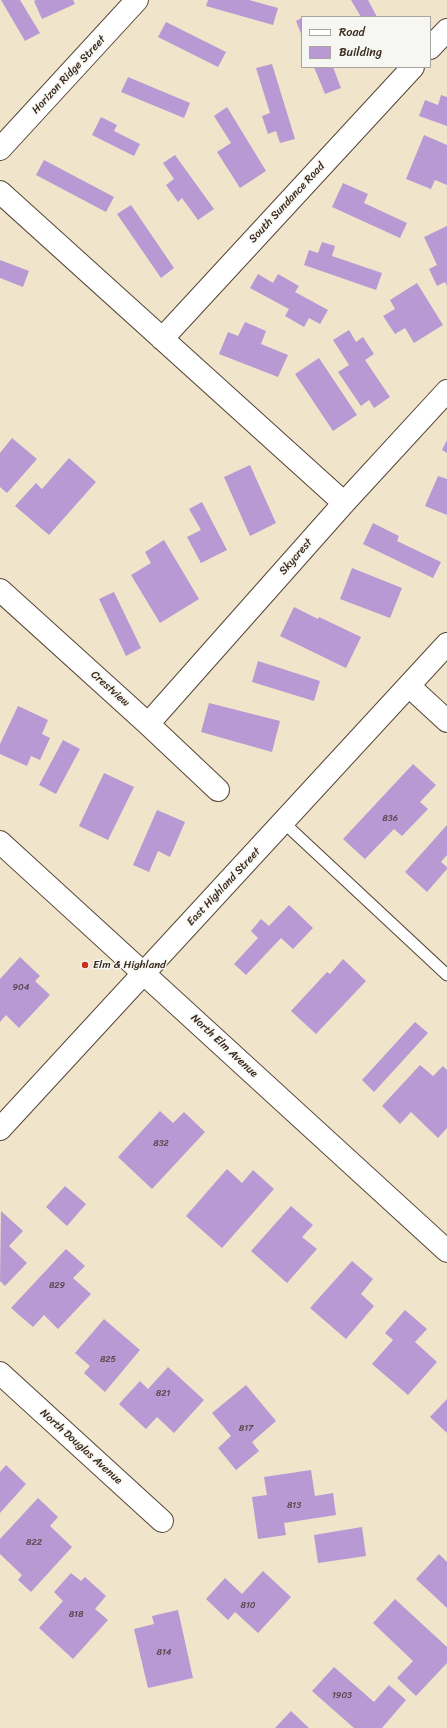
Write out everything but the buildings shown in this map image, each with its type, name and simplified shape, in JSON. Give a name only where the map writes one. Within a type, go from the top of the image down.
[{"type":"street","name":"Horizon Ridge Street","points":[[0,150],[138,0]]},
{"type":"street","points":[[431,47],[447,30]]},
{"type":"street","name":"South Sundance Road","points":[[162,339],[412,68]]},
{"type":"street","points":[[0,192],[344,503]]},
{"type":"street","name":"Skycrest","points":[[148,724],[344,503],[447,391]]},
{"type":"street","name":"Crestview","points":[[0,590],[148,724],[218,790]]},
{"type":"street","name":"East Highland Street","points":[[0,1129],[447,644]]},
{"type":"street","points":[[409,686],[447,721]]},
{"type":"street","name":"North Elm Avenue","points":[[0,842],[447,1251]]},
{"type":"street","name":"North Douglas Avenue","points":[[0,1373],[162,1521]]},
{"type":"lane","points":[[283,822],[447,975]]},
{"type":"place","name":"Elm & Highland","points":[[85,965]]}]
